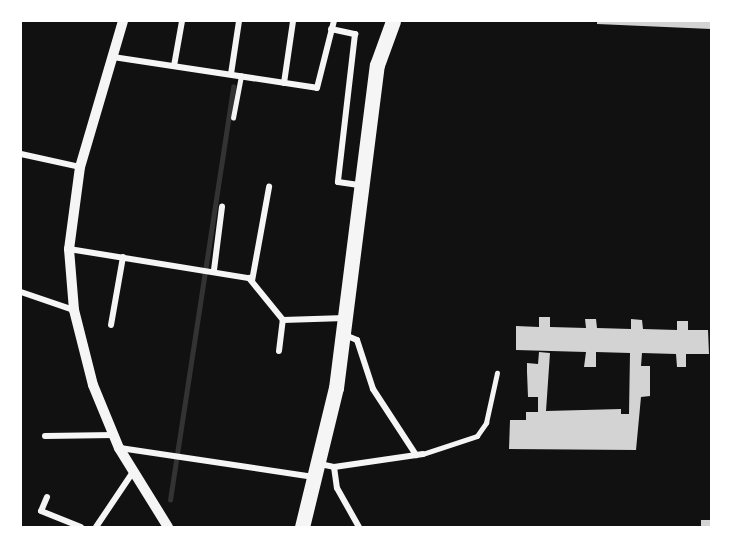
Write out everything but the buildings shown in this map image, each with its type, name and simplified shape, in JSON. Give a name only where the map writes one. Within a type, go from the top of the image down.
[{"type":"main road","points":[[302,527],[324,470],[343,335],[359,185],[377,65],[393,21]]},
{"type":"street","points":[[123,21],[80,167],[69,249],[74,310],[93,385],[119,448],[168,527]]},
{"type":"street","points":[[174,66],[182,21]]},
{"type":"street","points":[[231,74],[239,21]]},
{"type":"street","points":[[284,83],[293,21]]},
{"type":"street","points":[[113,57],[317,88],[334,21]]},
{"type":"street","points":[[331,29],[356,34],[338,182],[359,185]]},
{"type":"street","points":[[21,154],[80,167]]},
{"type":"street","points":[[252,281],[269,187]]},
{"type":"street","points":[[214,270],[222,207]]},
{"type":"street","points":[[69,249],[214,270],[252,281],[283,320],[279,351]]},
{"type":"street","points":[[111,325],[123,257]]},
{"type":"street","points":[[21,292],[74,310]]},
{"type":"street","points":[[283,320],[345,318]]},
{"type":"street","points":[[119,448],[324,470],[419,454],[373,389],[357,340],[343,335]]},
{"type":"street","points":[[45,436],[114,435]]},
{"type":"street","points":[[324,470],[359,527]]},
{"type":"street","points":[[96,527],[133,472]]},
{"type":"street","points":[[47,497],[40,513],[81,527]]},
{"type":"lane","points":[[233,118],[241,76]]},
{"type":"lane","points":[[419,454],[477,436],[486,423],[496,373]]},
{"type":"waterway","points":[[170,500],[233,87]]}]
